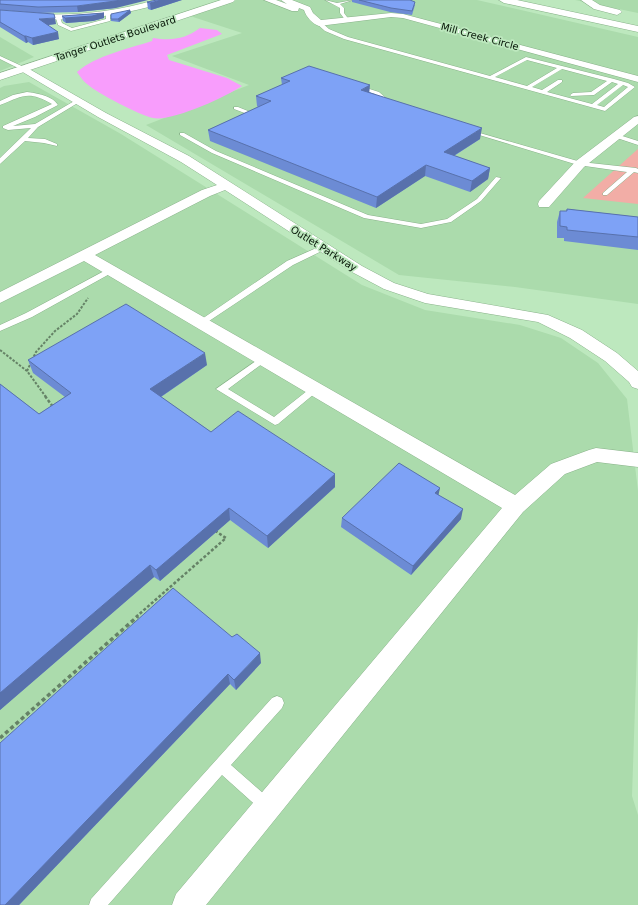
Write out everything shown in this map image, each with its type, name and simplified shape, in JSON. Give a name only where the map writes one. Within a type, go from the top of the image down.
[{"type":"main road","name":"Tanger Outlets Boulevard","points":[[0,77],[230,0]]},
{"type":"main road","points":[[504,0],[526,7],[534,12],[531,19]]},
{"type":"main road","points":[[504,0],[638,29]]},
{"type":"main road","points":[[525,0],[638,22]]},
{"type":"main road","points":[[576,5],[627,15],[597,7],[586,0]]},
{"type":"main road","points":[[552,20],[558,18],[576,18],[603,21]]},
{"type":"street","points":[[0,13],[58,18],[129,11],[164,0]]},
{"type":"street","points":[[268,0],[310,14]]},
{"type":"street","points":[[285,0],[307,9],[319,23]]},
{"type":"street","name":"Mill Creek Circle","points":[[319,23],[403,16],[638,79]]},
{"type":"street","name":"Outlet Parkway","points":[[24,68],[78,101],[184,159],[357,269],[389,286],[425,298],[542,318],[576,334],[611,357],[635,378],[638,384]]},
{"type":"street","points":[[544,204],[580,164],[638,119]]},
{"type":"street","points":[[0,298],[206,193],[226,186]]},
{"type":"street","points":[[84,255],[516,506]]},
{"type":"street","points":[[186,905],[516,506],[558,469],[596,455],[638,460]]},
{"type":"lane","points":[[327,0],[342,8],[342,13],[348,20]]},
{"type":"lane","points":[[337,4],[351,0]]},
{"type":"lane","points":[[58,18],[60,24],[71,30],[108,20],[108,14]]},
{"type":"lane","points":[[319,23],[337,36],[490,78],[605,109],[632,88],[612,80],[572,72],[561,67],[526,58],[490,78]]},
{"type":"lane","points":[[547,63],[558,57]]},
{"type":"lane","points":[[1,58],[24,68]]},
{"type":"lane","points":[[528,88],[561,67]]},
{"type":"lane","points":[[573,95],[592,94],[612,80]]},
{"type":"lane","points":[[543,92],[560,81]]},
{"type":"lane","points":[[593,106],[622,83]]},
{"type":"lane","points":[[348,84],[377,93],[392,105],[398,107]]},
{"type":"lane","points":[[568,99],[584,87]]},
{"type":"lane","points":[[0,103],[22,93],[30,93],[54,103],[54,105],[33,116],[2,127]]},
{"type":"lane","points":[[0,162],[36,126],[78,101]]},
{"type":"lane","points":[[236,108],[255,115],[248,118]]},
{"type":"lane","points":[[2,127],[36,126]]},
{"type":"lane","points":[[460,127],[580,164],[635,171]]},
{"type":"lane","points":[[182,134],[214,152],[366,217],[421,226],[449,221],[479,200],[498,178]]},
{"type":"lane","points":[[616,136],[638,143]]},
{"type":"lane","points":[[24,139],[45,141],[55,145]]},
{"type":"lane","points":[[198,143],[205,139]]},
{"type":"lane","points":[[605,194],[635,171],[638,164]]},
{"type":"lane","points":[[200,322],[290,263],[324,248]]},
{"type":"lane","points":[[0,328],[111,271]]},
{"type":"lane","points":[[263,359],[221,389],[275,422],[315,389]]},
{"type":"lane","points":[[97,905],[277,703]]},
{"type":"lane","points":[[222,766],[268,807]]},
{"type":"path","points":[[27,371],[36,352],[55,331],[77,314],[90,296],[91,282]]},
{"type":"path","points":[[0,350],[27,371],[54,409]]},
{"type":"path","points":[[0,738],[226,538],[213,529]]},
{"type":"shaded area","points":[[236,0],[477,0],[638,37],[638,304],[515,287],[399,275],[146,125],[249,85],[172,56],[242,33],[190,16]]},
{"type":"shaded area","points":[[575,0],[638,0],[638,13]]},
{"type":"shaded area","points":[[200,28],[217,30],[222,34],[167,55],[169,60],[227,78],[242,86],[212,102],[185,113],[161,118],[147,116],[92,88],[77,72],[94,61],[152,41],[153,38],[172,39],[184,37]]},
{"type":"shaded area","points":[[0,37],[34,57],[0,71]]},
{"type":"shaded area","points":[[29,82],[121,134],[362,285],[425,310],[520,325],[561,338],[598,363],[627,399],[638,491],[638,619],[632,796],[638,815],[638,905],[0,905],[0,88]]},
{"type":"shaded area","points":[[638,149],[638,204],[583,198]]},
{"type":"building","points":[[0,0],[121,0],[77,6],[38,7],[0,4]]},
{"type":"building","points":[[161,0],[150,3],[147,2]]},
{"type":"building","points":[[359,0],[410,0],[415,2],[412,11],[391,8]]},
{"type":"building","points":[[0,10],[54,14],[55,18],[39,19],[58,32],[32,38],[24,36],[0,22]]},
{"type":"building","points":[[130,10],[118,19],[111,19],[111,14]]},
{"type":"building","points":[[104,13],[92,16],[65,18],[62,16]]},
{"type":"building","points":[[309,66],[370,85],[361,90],[482,128],[444,152],[490,168],[472,181],[426,165],[377,197],[208,130],[271,101],[256,96],[290,81],[281,78]]},
{"type":"building","points":[[567,209],[638,217],[638,237],[567,230],[567,227],[560,226],[560,211],[567,211]]},
{"type":"building","points":[[126,304],[205,353],[150,389],[211,432],[238,411],[335,474],[267,536],[229,508],[156,570],[150,565],[0,693],[0,384],[39,414],[71,393],[28,360]]},
{"type":"building","points":[[399,463],[440,488],[435,493],[463,509],[413,566],[342,518]]},
{"type":"building","points":[[173,588],[232,637],[237,634],[260,653],[234,680],[228,674],[5,905],[0,905],[0,743]]}]
